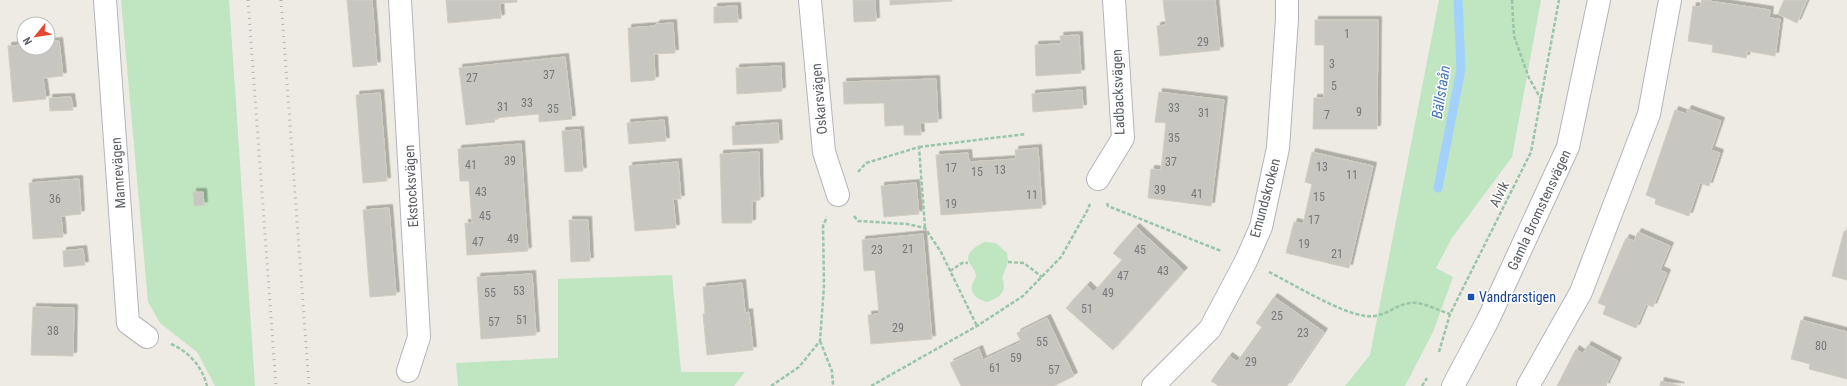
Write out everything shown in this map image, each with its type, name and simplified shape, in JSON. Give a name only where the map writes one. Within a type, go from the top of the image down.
[{"type":"street","name":"Mamrevägen","points":[[105,0],[128,323],[147,336]]},
{"type":"street","name":"Ekstocksvägen","points":[[400,0],[420,337],[408,371]]},
{"type":"street","name":"Oskarsvägen","points":[[810,0],[824,152],[838,195]]},
{"type":"street","name":"Ladbacksvägen","points":[[1098,179],[1122,138],[1114,0]]},
{"type":"street","name":"Emundskroken","points":[[1153,386],[1210,329],[1246,260],[1261,227],[1278,148],[1287,0]]},
{"type":"street","name":"Gamla Bromstensvägen","points":[[1453,386],[1488,320],[1568,147],[1599,0]]},
{"type":"street","points":[[1528,386],[1582,292],[1649,114],[1670,0]]},
{"type":"path","points":[[1512,0],[1514,36],[1529,78],[1541,100]]},
{"type":"path","name":"Alvik","points":[[1438,355],[1450,314],[1532,152],[1559,0]]},
{"type":"path","points":[[833,386],[832,372],[820,341],[824,285],[823,226],[838,195],[866,163],[919,147],[1026,134]]},
{"type":"path","points":[[919,147],[925,228],[941,252],[977,326]]},
{"type":"path","points":[[1098,179],[1108,206],[1246,260],[1343,310],[1366,316],[1378,316],[1402,305],[1415,303],[1450,314]]},
{"type":"path","points":[[871,386],[977,326],[1023,296],[1061,257],[1087,212],[1098,179]]},
{"type":"path","points":[[838,195],[858,221],[907,224],[925,228]]},
{"type":"path","points":[[1008,262],[1024,263],[1042,277]]},
{"type":"path","points":[[950,271],[962,263],[968,263]]},
{"type":"path","points":[[147,336],[184,350],[196,362],[207,386]]},
{"type":"path","points":[[771,386],[799,367],[820,341]]},
{"type":"path","points":[[1422,386],[1429,374]]},
{"type":"green space","points":[[121,0],[229,0],[255,386],[215,386],[197,352],[160,323],[148,302]]},
{"type":"green space","points":[[1439,0],[1541,0],[1512,157],[1452,238],[1436,268],[1453,277],[1433,332],[1405,386],[1345,386],[1370,355]]},
{"type":"green space","points":[[984,242],[996,243],[1007,253],[1008,262],[1002,278],[1004,283],[1003,291],[999,296],[987,302],[978,298],[972,292],[972,285],[976,275],[968,258],[973,249]]},
{"type":"green space","points":[[672,275],[681,372],[745,372],[734,386],[458,386],[456,363],[558,358],[558,279]]},
{"type":"building","points":[[347,0],[372,0],[377,65],[353,67]]},
{"type":"building","points":[[446,0],[517,0],[517,2],[500,3],[501,18],[448,23]]},
{"type":"building","points":[[853,0],[875,0],[876,21],[854,22]]},
{"type":"building","points":[[890,0],[952,0],[952,1],[890,5]]},
{"type":"building","points":[[1163,0],[1215,0],[1220,50],[1160,56],[1157,26],[1166,25]]},
{"type":"building","points":[[1702,0],[1770,10],[1769,18],[1780,19],[1775,56],[1747,51],[1746,58],[1712,52],[1713,45],[1688,41],[1693,6],[1700,7]]},
{"type":"building","points":[[1784,0],[1807,0],[1797,23],[1778,14]]},
{"type":"building","points":[[737,6],[738,22],[714,23],[714,7]]},
{"type":"building","points":[[1315,20],[1378,20],[1377,129],[1313,129],[1314,98],[1324,98],[1324,45],[1315,45]]},
{"type":"building","points":[[673,23],[675,53],[654,54],[655,80],[631,82],[628,28]]},
{"type":"building","points":[[1079,35],[1081,73],[1036,76],[1035,45],[1061,44],[1060,36]]},
{"type":"building","points":[[56,41],[59,41],[63,76],[43,78],[46,99],[13,102],[8,46],[16,46],[16,56],[56,56]]},
{"type":"building","points":[[565,57],[572,119],[539,122],[539,114],[494,118],[495,122],[466,125],[459,68]]},
{"type":"building","points":[[781,66],[782,91],[737,94],[736,68]]},
{"type":"building","points":[[936,79],[938,122],[920,123],[921,135],[904,135],[904,125],[885,126],[884,103],[844,104],[843,82]]},
{"type":"building","points":[[1082,90],[1083,108],[1033,112],[1032,94]]},
{"type":"building","points":[[1159,92],[1224,100],[1211,206],[1148,198],[1151,169],[1161,170],[1166,123],[1155,122]]},
{"type":"building","points":[[380,93],[387,181],[363,183],[356,95]]},
{"type":"building","points":[[71,97],[73,110],[50,111],[49,98]]},
{"type":"building","points":[[1688,109],[1721,121],[1711,150],[1720,153],[1709,186],[1700,183],[1689,216],[1655,204],[1656,199],[1646,195],[1675,110],[1686,114]]},
{"type":"building","points":[[664,120],[666,141],[629,144],[627,123]]},
{"type":"building","points":[[778,123],[779,143],[733,145],[732,126]]},
{"type":"building","points":[[580,130],[583,171],[565,172],[562,131]]},
{"type":"building","points":[[521,144],[528,251],[467,255],[465,223],[472,223],[469,181],[460,181],[458,149]]},
{"type":"building","points":[[1038,148],[1042,208],[941,215],[936,155],[968,153],[969,162],[1016,159],[1015,150]]},
{"type":"building","points":[[759,152],[760,200],[752,201],[752,223],[722,223],[720,154]]},
{"type":"building","points":[[1312,152],[1373,166],[1349,268],[1286,253],[1294,222],[1303,224],[1312,184],[1305,182]]},
{"type":"building","points":[[678,162],[681,199],[673,199],[676,228],[635,231],[629,166]]},
{"type":"building","points":[[79,179],[81,214],[61,216],[63,237],[33,239],[29,183]]},
{"type":"building","points":[[916,183],[919,214],[884,217],[881,186]]},
{"type":"building","points":[[193,192],[203,192],[204,205],[194,206]]},
{"type":"building","points":[[389,208],[396,295],[370,297],[363,210]]},
{"type":"building","points":[[569,220],[588,220],[590,261],[571,262]]},
{"type":"building","points":[[1136,227],[1184,271],[1113,350],[1066,308],[1087,285],[1094,292],[1122,260],[1113,253]]},
{"type":"building","points":[[1844,231],[1847,232],[1847,280],[1832,276]]},
{"type":"building","points":[[1638,232],[1670,246],[1660,270],[1667,273],[1653,307],[1646,304],[1636,328],[1603,314],[1606,306],[1598,303],[1626,238],[1634,241]]},
{"type":"building","points":[[923,234],[932,339],[871,344],[868,315],[879,314],[875,270],[864,271],[862,240]]},
{"type":"building","points":[[83,249],[85,265],[64,267],[63,251]]},
{"type":"building","points":[[532,274],[536,335],[481,339],[477,277]]},
{"type":"building","points":[[742,283],[745,313],[749,312],[753,350],[707,355],[703,314],[705,314],[703,287]]},
{"type":"building","points":[[1274,297],[1324,332],[1287,386],[1219,386],[1211,381],[1229,356],[1237,362],[1262,327],[1256,323]]},
{"type":"building","points":[[33,307],[74,308],[73,356],[31,355]]},
{"type":"building","points":[[1047,318],[1074,376],[1054,386],[961,386],[950,363],[979,349],[983,360],[1021,342],[1017,333]]},
{"type":"building","points":[[1801,320],[1847,332],[1847,379],[1809,369],[1810,364],[1791,359]]},
{"type":"building","points":[[1588,345],[1618,361],[1606,385],[1607,386],[1557,386],[1576,349],[1583,354]]},
{"type":"building","points":[[1661,381],[1681,386],[1660,386]]},
{"type":"waterway","name":"Bällstaån","points":[[1438,188],[1461,69],[1458,0]]},
{"type":"railway","points":[[248,0],[276,386]]},
{"type":"railway","points":[[281,0],[309,386]]},
{"type":"place","name":"Vandrarstigen","points":[[1471,297]]}]
